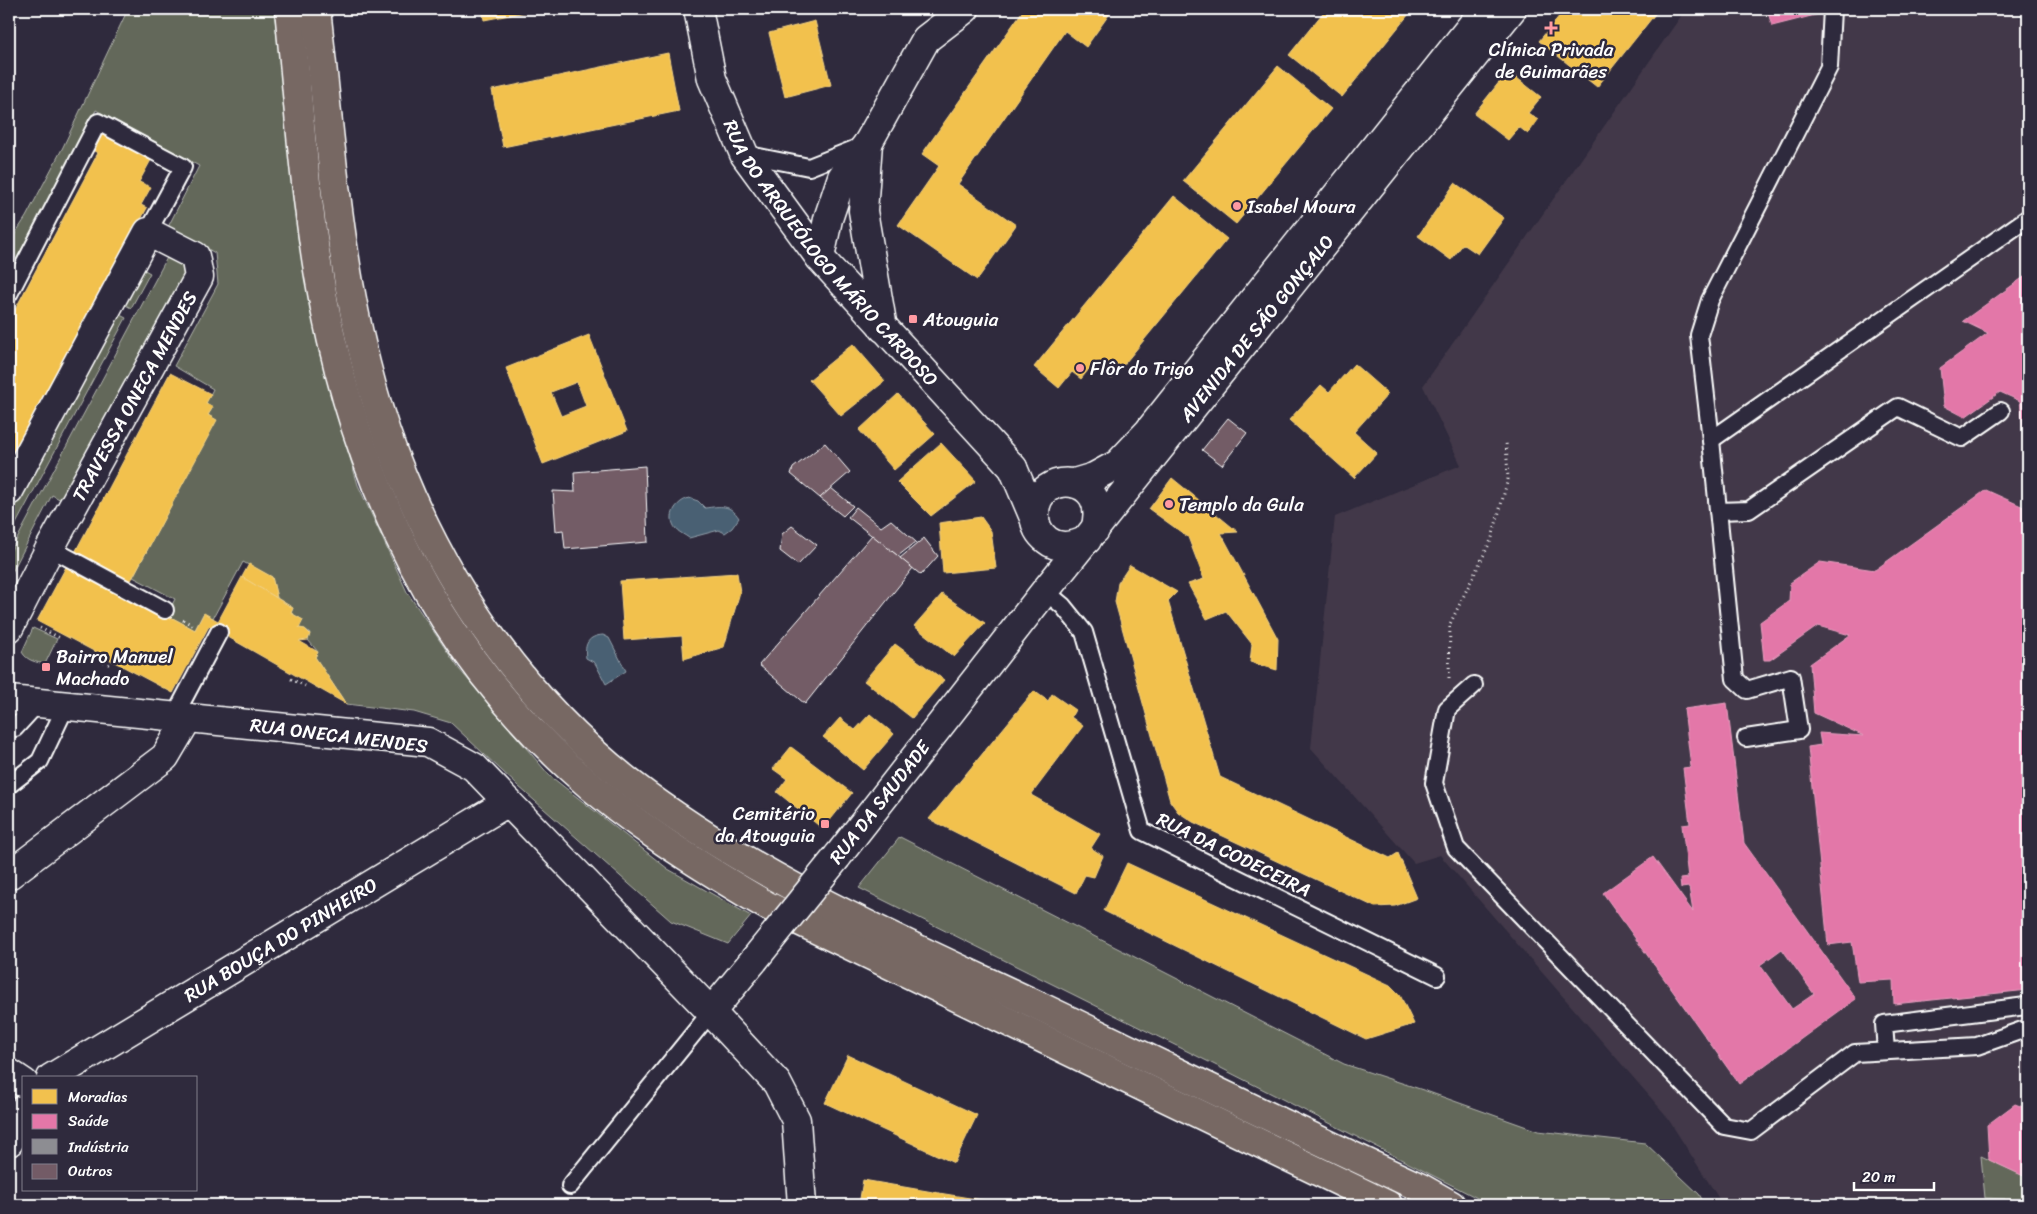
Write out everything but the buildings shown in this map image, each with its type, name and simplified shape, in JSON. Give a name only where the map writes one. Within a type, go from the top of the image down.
[{"type":"highway","points":[[289,9],[309,201],[319,276],[343,388],[359,439],[393,528],[435,606],[486,678],[538,736],[571,769],[641,825],[689,858],[766,905],[1388,1205]]},
{"type":"highway","points":[[316,9],[348,280],[382,422],[420,517],[462,596],[495,644],[559,718],[628,780],[672,812],[761,870],[952,965],[1421,1188],[1451,1205]]},
{"type":"street","name":"RUA DO ARQUEÓLOGO MÁRIO CARDOSO","points":[[698,9],[712,79],[744,154],[820,258],[882,328],[1013,468],[1037,526]]},
{"type":"street","points":[[820,258],[828,219],[842,177],[868,143],[926,39],[965,9]]},
{"type":"street","name":"AVENIDA DE SÃO GONÇALO","points":[[1067,483],[1094,477],[1118,464],[1148,431],[1485,9]]},
{"type":"street","name":"AVENIDA DE SÃO GONÇALO","points":[[1091,535],[1512,9]]},
{"type":"street","points":[[868,143],[864,211],[882,328]]},
{"type":"street","points":[[820,258],[848,234],[864,211]]},
{"type":"street","points":[[9,491],[148,232]]},
{"type":"street","name":"TRAVESSA ONECA MENDES","points":[[21,626],[50,548],[199,277],[195,256],[148,232]]},
{"type":"street","points":[[1013,468],[1085,488],[1098,506],[1099,518],[1091,535],[1074,546],[1061,547],[1048,542],[1037,526]]},
{"type":"street","points":[[1045,591],[1035,507],[1040,496],[1050,487],[1067,483]]},
{"type":"street","name":"RUA DA SAUDADE","points":[[711,1012],[1091,535]]},
{"type":"street","name":"RUA ONECA MENDES","points":[[9,700],[428,742],[474,767],[711,1012],[777,1083],[796,1120],[802,1205]]},
{"type":"street","points":[[9,874],[166,756],[181,718]]},
{"type":"street","name":"RUA BOUÇA DO PINHEIRO","points":[[55,1076],[508,802]]},
{"type":"street","points":[[9,1073],[22,1082]]},
{"type":"street","points":[[9,1142],[22,1113]]},
{"type":"lane","points":[[1746,738],[1799,730],[1791,677],[1747,690],[1735,678],[1711,440],[1698,335],[1710,300],[1828,67],[1832,9]]},
{"type":"lane","points":[[9,294],[98,122],[183,167],[148,232]]},
{"type":"lane","points":[[744,154],[809,167],[868,143]]},
{"type":"lane","points":[[1711,440],[2028,218]]},
{"type":"lane","points":[[1718,511],[1749,510],[1898,407],[1962,438],[2001,412]]},
{"type":"lane","points":[[50,548],[165,610]]},
{"type":"lane","name":"RUA DA CODECEIRA","points":[[1045,591],[1063,606],[1084,632],[1142,831],[1437,976]]},
{"type":"lane","points":[[181,718],[219,632]]},
{"type":"lane","points":[[1474,685],[1447,709],[1434,783],[1456,848],[1724,1126],[1751,1131],[1855,1053],[1977,1046],[2027,1028]]},
{"type":"lane","points":[[9,728],[15,728],[37,704]]},
{"type":"lane","points":[[9,785],[40,761],[66,706]]},
{"type":"lane","points":[[1886,1051],[1884,1024],[2027,1006]]},
{"type":"lane","points":[[2027,1006],[2017,1020],[2027,1028]]},
{"type":"lane","points":[[570,1186],[711,1012]]},
{"type":"path","points":[[1447,709],[1450,624],[1492,538],[1508,480],[1506,440]]},
{"type":"path","points":[[21,626],[62,639]]},
{"type":"path","points":[[96,657],[110,665]]},
{"type":"path","points":[[291,679],[305,686]]},
{"type":"shaded area","points":[[1686,9],[2004,9],[2028,22],[2028,1205],[1723,1205],[1665,1114],[1440,855],[1414,863],[1311,748],[1335,517],[1461,465],[1423,386]]},
{"type":"green space","points":[[128,9],[274,9],[298,237],[319,352],[358,485],[407,592],[459,669],[549,775],[668,869],[751,916],[728,944],[671,921],[518,786],[451,723],[414,712],[346,704],[315,657],[318,652],[308,640],[310,633],[305,629],[299,628],[303,620],[291,613],[293,608],[277,598],[272,577],[243,562],[213,618],[203,614],[195,630],[167,615],[175,599],[133,577],[216,420],[208,415],[213,407],[206,403],[213,389],[174,366],[218,284],[215,253],[168,227],[199,166],[96,110],[9,273],[9,243],[26,217],[63,147]]},
{"type":"green space","points":[[169,254],[182,264],[188,280],[65,502],[52,495],[9,578],[9,554]]},
{"type":"green space","points":[[141,268],[150,273],[131,308],[122,303]]},
{"type":"green space","points":[[116,313],[126,318],[9,537],[9,514]]},
{"type":"green space","points":[[33,628],[57,639],[45,664],[29,659],[22,652]]},
{"type":"green space","points":[[2028,653],[2028,699],[2023,657]]},
{"type":"green space","points":[[900,837],[1344,1064],[1538,1131],[1645,1143],[1699,1194],[1705,1205],[1491,1205],[859,888]]},
{"type":"green space","points":[[1981,1156],[2028,1178],[2028,1205],[2006,1205],[2005,1199],[1985,1198]]},
{"type":"water","points":[[689,498],[698,501],[705,508],[729,508],[739,518],[732,528],[725,533],[719,530],[689,538],[676,529],[673,524],[672,515],[680,503]]},
{"type":"water","points":[[603,635],[609,638],[626,671],[606,684],[595,663],[586,658],[588,642],[594,637]]},
{"type":"place","name":"Clínica Privada de Guimarães","points":[[1551,28]]},
{"type":"place","name":"Isabel Moura","points":[[1237,206]]},
{"type":"place","name":"Atouguia","points":[[913,319]]},
{"type":"place","name":"Flôr do Trigo","points":[[1080,368]]},
{"type":"place","name":"Templo da Gula","points":[[1169,504]]},
{"type":"place","name":"Bairro Manuel Machado","points":[[46,667]]},
{"type":"place","name":"Cemitério da Atouguia","points":[[825,824]]}]
